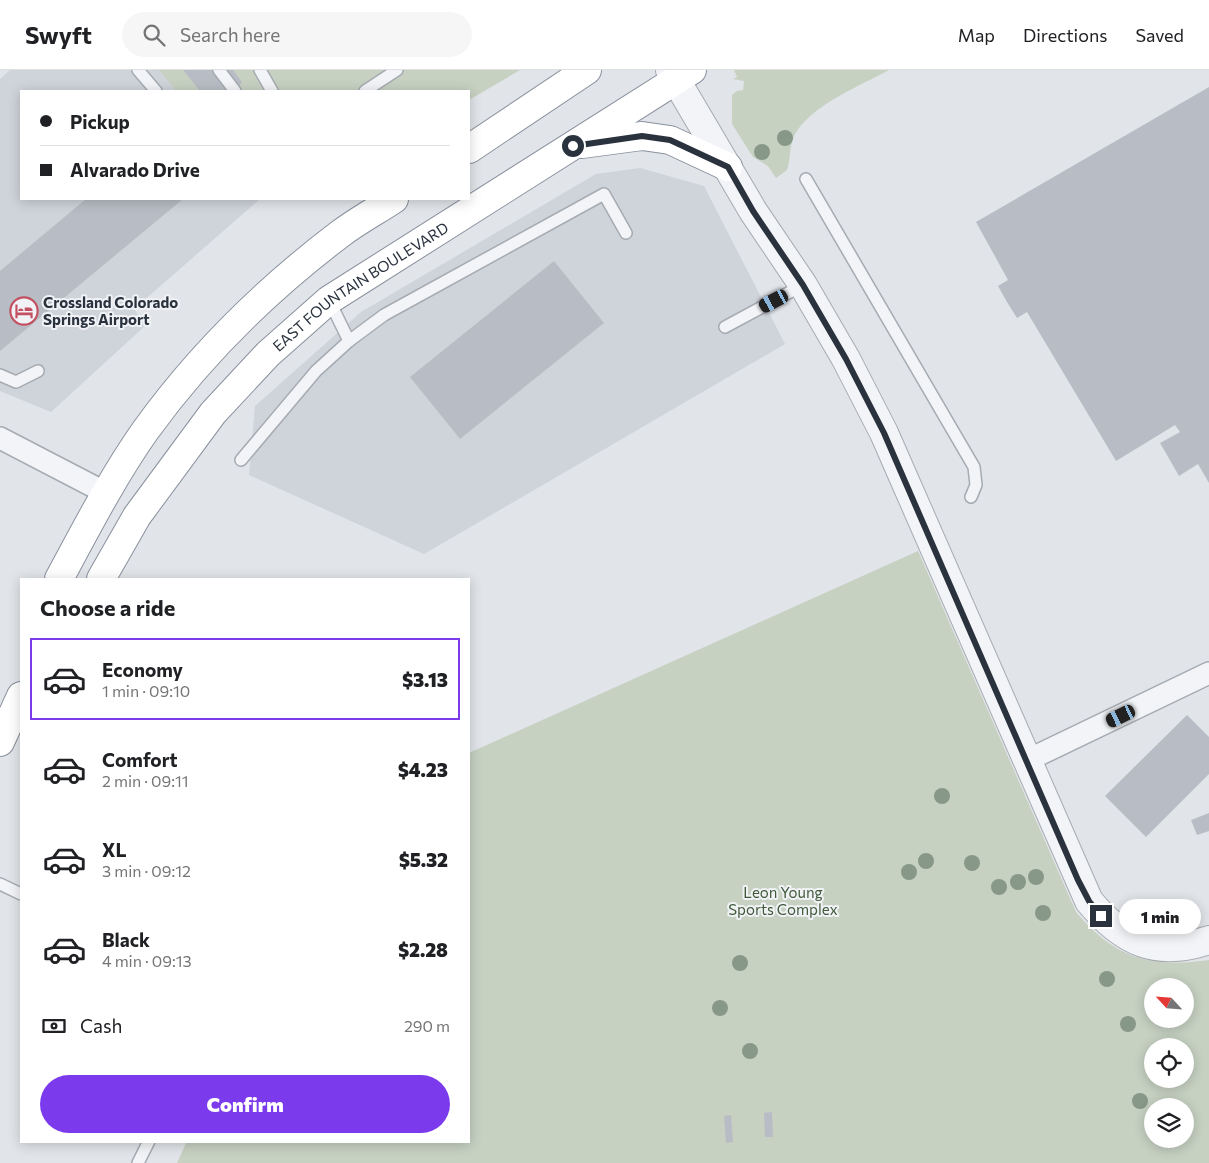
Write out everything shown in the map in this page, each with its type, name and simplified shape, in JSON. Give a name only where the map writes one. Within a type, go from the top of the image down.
[{"type":"highway","points":[[470,148],[587,70]]},
{"type":"highway","name":"EAST FOUNTAIN BOULEVARD","points":[[102,578],[137,516],[213,414],[268,354],[329,300],[573,146],[679,74]]},
{"type":"highway","points":[[573,146],[642,136],[670,140],[728,167]]},
{"type":"highway","points":[[60,578],[106,493],[145,432],[212,349],[296,270],[341,234],[392,200]]},
{"type":"highway","points":[[0,742],[20,698]]},
{"type":"street","points":[[679,74],[753,211],[803,285],[846,359],[884,433],[1028,760],[1078,880],[1089,901],[1101,916],[1130,939],[1149,946],[1181,948],[1209,940]]},
{"type":"street","points":[[0,438],[106,493]]},
{"type":"street","points":[[1028,760],[1209,673]]},
{"type":"lane","points":[[138,70],[155,90]]},
{"type":"lane","points":[[219,70],[234,90]]},
{"type":"lane","points":[[260,70],[271,90]]},
{"type":"lane","points":[[367,90],[397,70]]},
{"type":"lane","points":[[806,179],[974,467],[976,485],[971,496]]},
{"type":"lane","points":[[242,460],[316,371],[349,341],[384,315],[604,194],[626,233]]},
{"type":"lane","points":[[725,327],[803,285]]},
{"type":"lane","points":[[329,300],[349,341]]},
{"type":"lane","points":[[0,375],[16,382],[38,371]]},
{"type":"lane","points":[[0,884],[20,894]]},
{"type":"lane","points":[[138,1163],[148,1143]]},
{"type":"shaded area","points":[[10,70],[159,70],[175,90],[20,90],[20,200],[259,200],[134,309],[146,325],[51,412],[0,391],[0,79]]},
{"type":"shaded area","points":[[640,168],[704,186],[785,344],[424,554],[249,475],[255,406],[361,312],[596,174]]},
{"type":"green space","points":[[159,70],[520,70],[470,99],[470,90],[175,90]]},
{"type":"green space","points":[[734,70],[889,70],[836,98],[811,115],[794,136],[787,170],[776,178],[768,166],[753,157],[732,124],[732,95],[737,91],[743,90],[744,81],[733,79],[737,77]]},
{"type":"green space","name":"Leon Young Sports Complex","points":[[918,551],[1076,912],[1105,940],[1135,957],[1169,962],[1209,960],[1209,1163],[177,1163],[186,1143],[470,1143],[470,753]]},
{"type":"building","points":[[183,70],[233,70],[242,82],[236,90],[199,90]]},
{"type":"building","points":[[1209,87],[1209,483],[1198,464],[1179,476],[1160,443],[1180,432],[1175,425],[1116,461],[1027,312],[1017,318],[1007,302],[998,286],[1008,280],[976,222]]},
{"type":"building","name":"Crossland Colorado Springs Airport","points":[[85,200],[182,200],[0,351],[0,271]]},
{"type":"building","points":[[554,261],[604,323],[460,439],[410,377]]},
{"type":"building","points":[[1187,715],[1209,737],[1209,774],[1146,837],[1105,796]]},
{"type":"building","points":[[1209,813],[1209,831],[1197,835],[1191,820]]},
{"type":"building","points":[[772,1112],[773,1137],[765,1137],[764,1113]]},
{"type":"building","points":[[731,1115],[733,1142],[726,1143],[724,1116]]},
{"type":"place","name":"Crossland Colorado Springs Airport","points":[[24,311]]},
{"type":"route","points":[[573,146],[642,136],[670,140],[728,167],[753,211],[803,285],[846,359],[884,433],[1078,880],[1089,901],[1101,916]]}]
